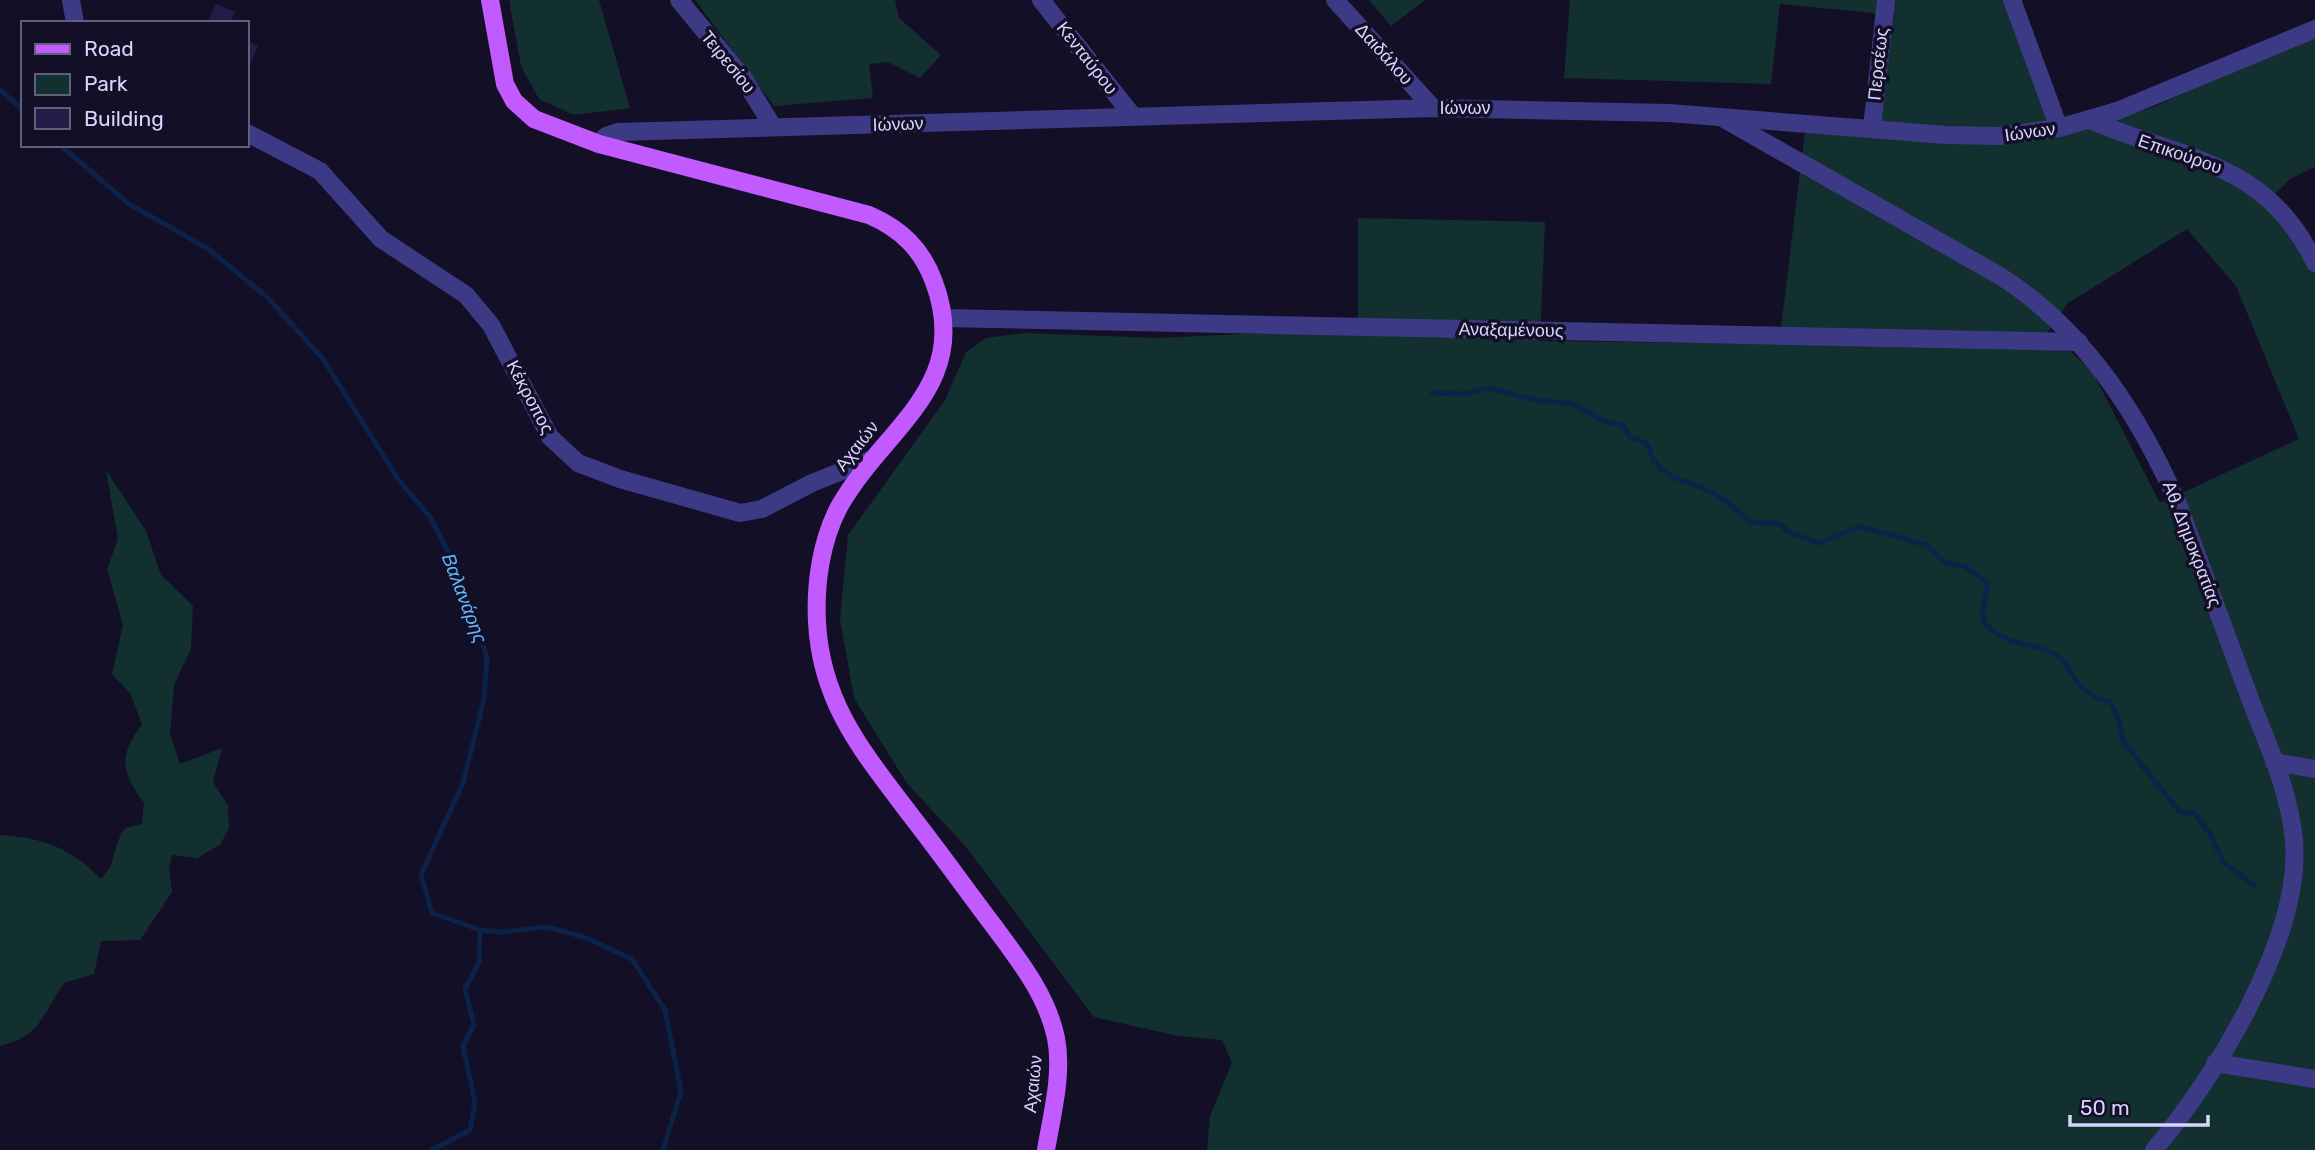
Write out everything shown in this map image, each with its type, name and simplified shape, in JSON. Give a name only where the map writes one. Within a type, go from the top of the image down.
[{"type":"main road","name":"Αχαιών","points":[[489,0],[502,75],[514,100],[534,119],[599,144],[836,204],[891,224],[914,245],[929,268],[943,318],[945,342],[935,377],[872,459],[838,509],[823,552],[817,602],[823,663],[848,730],[1026,969],[1046,1007],[1058,1052],[1046,1150]]},
{"type":"street","points":[[71,0],[75,21]]},
{"type":"street","name":"Τειρεσίου","points":[[679,0],[744,79],[774,127]]},
{"type":"street","name":"Κενταύρου","points":[[1041,0],[1133,116]]},
{"type":"street","name":"Δαιδάλου","points":[[1335,0],[1433,108]]},
{"type":"street","name":"Περσέως","points":[[1872,128],[1886,0]]},
{"type":"street","points":[[2012,0],[2059,128]]},
{"type":"street","name":"Ιώνων","points":[[599,144],[606,136],[618,132],[1433,108],[1717,115],[1975,136],[2059,128],[2090,120],[2315,29]]},
{"type":"street","name":"Αθ. Δημοκρατίας","points":[[1717,115],[2000,276],[2041,306],[2079,342],[2125,404],[2164,473],[2274,762],[2294,842],[2291,904],[2281,936],[2256,992],[2215,1063],[2154,1150]]},
{"type":"street","name":"Επικούρου","points":[[2090,120],[2130,137],[2215,164],[2249,183],[2285,215],[2315,263]]},
{"type":"street","name":"Κέκροπος","points":[[248,134],[320,172],[381,239],[466,295],[491,325],[550,437],[578,463],[620,479],[740,513],[762,509],[813,482],[872,459]]},
{"type":"street","name":"Αναξαμένους","points":[[943,318],[2079,342]]},
{"type":"street","points":[[2274,762],[2315,769]]},
{"type":"street","points":[[2215,1063],[2315,1079]]},
{"type":"green space","points":[[509,0],[599,0],[630,108],[574,115],[539,99],[521,66]]},
{"type":"green space","points":[[695,0],[895,0],[899,18],[941,55],[920,78],[888,62],[869,64],[873,98],[774,106]]},
{"type":"green space","points":[[1369,0],[1425,0],[1391,26]]},
{"type":"green space","points":[[1570,0],[2009,0],[2056,135],[2151,108],[2315,34],[2315,167],[2290,179],[2272,197],[2315,255],[2315,1150],[1207,1150],[1210,1116],[1232,1063],[1222,1040],[1178,1036],[1094,1017],[966,847],[906,782],[854,698],[840,619],[848,535],[945,400],[966,352],[986,338],[1026,333],[1158,338],[1238,334],[1358,334],[1358,218],[1545,222],[1540,341],[1779,344],[1805,132],[1877,133],[1894,15],[1780,4],[1771,84],[1564,78]],"holes":[[[2187,229],[2236,286],[2299,439],[2160,503],[2092,371],[2068,349],[2035,350],[2067,304]]]},
{"type":"green space","points":[[106,470],[146,531],[161,575],[193,606],[191,649],[174,685],[170,734],[180,764],[222,748],[213,782],[228,806],[229,828],[220,845],[197,858],[172,855],[169,869],[172,892],[140,940],[101,941],[94,974],[64,983],[33,1030],[0,1046],[0,835],[56,846],[79,859],[101,879],[110,868],[125,828],[142,824],[144,803],[131,782],[125,764],[129,746],[142,724],[130,693],[112,674],[123,625],[107,569],[118,539]]},
{"type":"building","points":[[216,4],[235,12],[231,21],[208,21]]},
{"type":"building","points":[[248,41],[258,46],[248,69]]},
{"type":"waterway","name":"Βαλανάρης","points":[[0,90],[21,108]]},
{"type":"waterway","name":"Βαλανάρης","points":[[62,147],[129,204],[207,248],[267,297],[323,359],[398,479],[430,517],[460,575],[487,657],[484,699],[463,783],[421,875],[432,913],[480,930],[501,932],[546,927],[584,937],[632,959],[665,1010],[681,1091],[663,1150]]},
{"type":"waterway","points":[[1432,393],[1465,394],[1491,388],[1534,400],[1573,404],[1604,421],[1623,426],[1630,437],[1648,444],[1651,455],[1662,470],[1717,496],[1749,522],[1779,524],[1791,533],[1818,543],[1860,527],[1927,545],[1945,563],[1965,566],[1987,583],[1983,615],[1986,624],[2003,637],[2055,655],[2065,662],[2083,689],[2110,702],[2119,720],[2124,743],[2180,812],[2194,813],[2210,834],[2223,862],[2254,885]]},
{"type":"waterway","points":[[432,1150],[470,1130],[475,1102],[463,1046],[474,1025],[465,989],[479,962],[480,930]]}]
